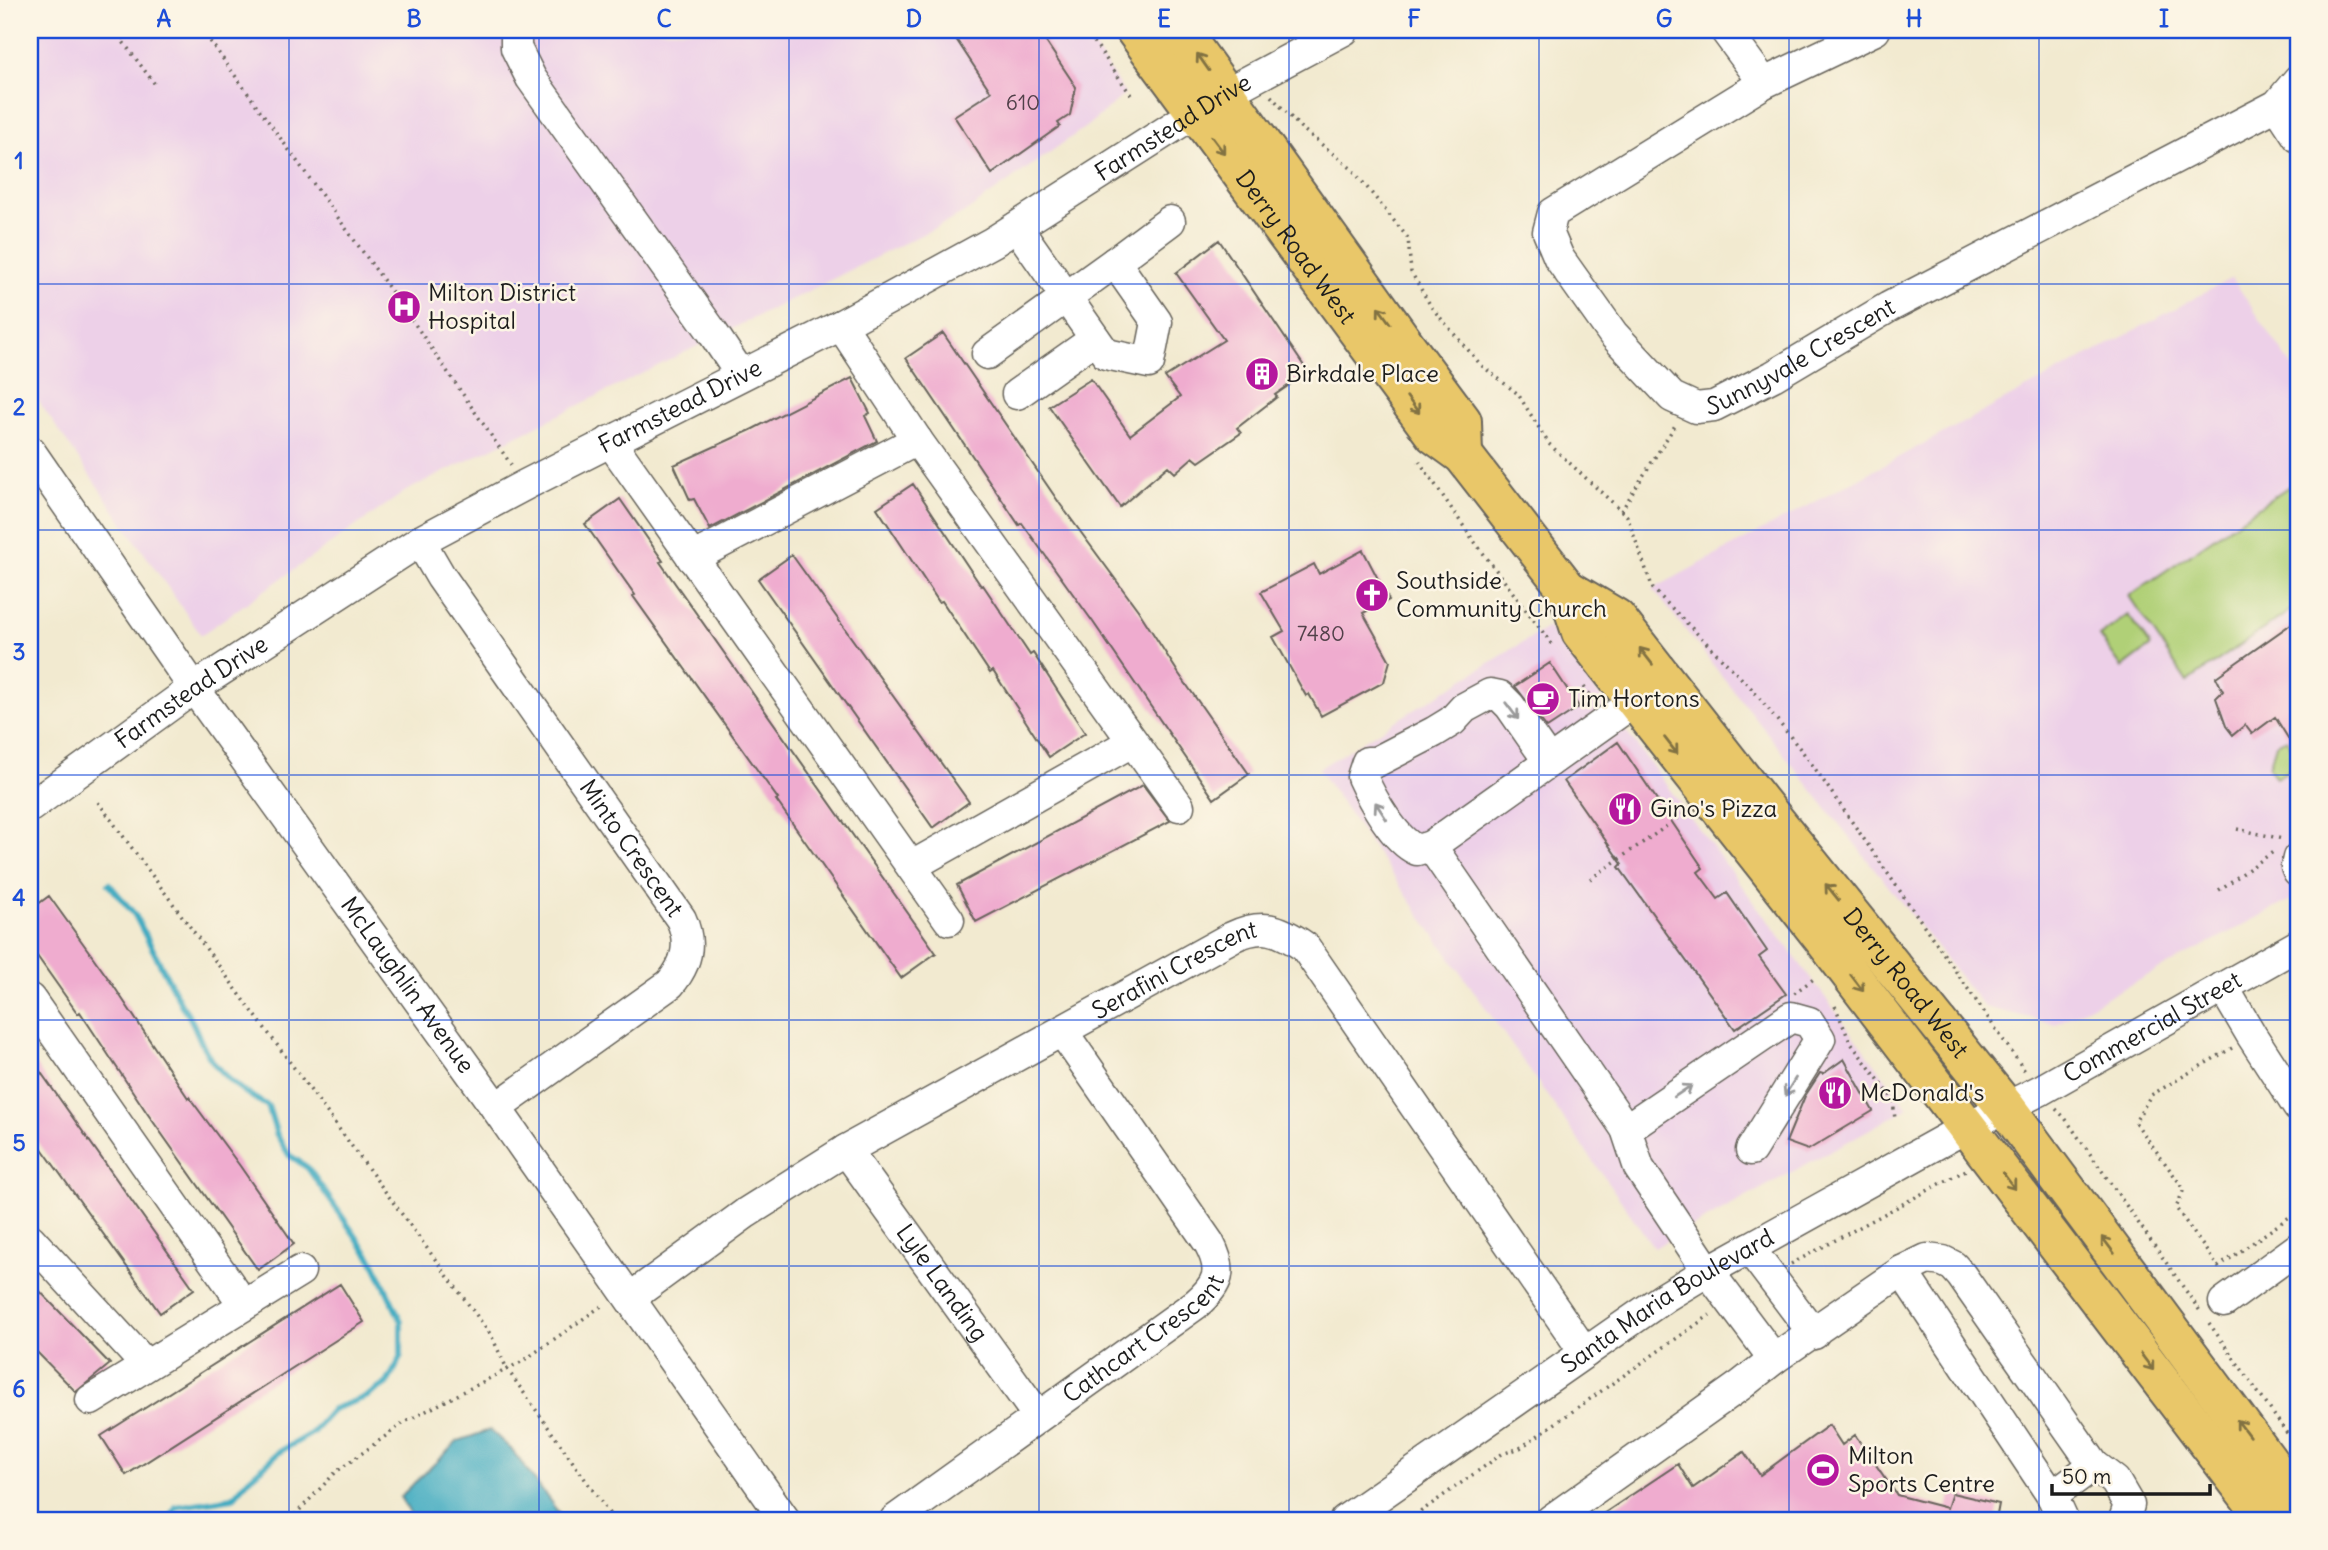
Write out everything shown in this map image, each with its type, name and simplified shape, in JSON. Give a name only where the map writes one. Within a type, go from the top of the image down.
[{"type":"main road","name":"Derry Road West","points":[[1135,30],[1225,95],[1434,434],[1463,455],[1567,589],[1581,632],[1825,942],[2267,1520]]},
{"type":"main road","points":[[1180,30],[1225,95]]},
{"type":"main road","name":"Derry Road West","points":[[1567,589],[1616,618],[2007,1109],[2298,1503]]},
{"type":"street","points":[[516,30],[516,48],[531,78],[741,375]]},
{"type":"street","name":"Farmstead Drive","points":[[30,807],[194,688],[420,541],[610,441],[841,325],[993,242],[1225,95],[1344,30]]},
{"type":"street","points":[[1725,30],[1764,83]]},
{"type":"street","name":"Sunnyvale Crescent","points":[[1875,30],[1764,83],[1553,214],[1548,232],[1559,258],[1613,334],[1672,397],[1696,408],[1714,407],[1773,376],[1901,301],[2277,104],[2298,80]]},
{"type":"street","points":[[2277,104],[2298,137]]},
{"type":"street","points":[[987,354],[1170,221]]},
{"type":"street","points":[[1017,227],[1106,354],[1149,363],[1157,322],[1115,262]]},
{"type":"street","points":[[841,325],[917,440],[1178,806]]},
{"type":"street","points":[[1017,394],[1095,339]]},
{"type":"street","points":[[692,558],[917,440]]},
{"type":"street","points":[[610,441],[949,920]]},
{"type":"street","name":"McLaughlin Avenue","points":[[35,471],[496,1108],[785,1520]]},
{"type":"street","name":"Minto Crescent","points":[[420,541],[441,577],[681,919],[688,942],[681,971],[670,984],[496,1108]]},
{"type":"street","points":[[1549,762],[1500,696],[1489,694],[1464,708],[1452,721],[1434,732],[1376,762],[1367,762],[1362,777],[1369,793],[1388,821],[1409,846],[1416,850],[1431,846],[1635,701]]},
{"type":"street","points":[[912,866],[1132,742]]},
{"type":"street","points":[[1431,846],[1626,1129],[1639,1168],[1708,1270],[1774,1359]]},
{"type":"street","points":[[2291,846],[2298,872]]},
{"type":"street","name":"Serafini Crescent","points":[[627,1295],[746,1213],[846,1150],[1251,928],[1267,928],[1287,934],[1305,947],[1585,1353]]},
{"type":"street","name":"Commercial Street","points":[[2007,1109],[2298,945]]},
{"type":"street","points":[[2223,987],[2298,1107]]},
{"type":"street","points":[[30,999],[244,1305]]},
{"type":"street","points":[[1626,1129],[1791,1017],[1809,1022],[1820,1039],[1751,1150]]},
{"type":"street","name":"Cathcart Crescent","points":[[895,1520],[1196,1304],[1210,1292],[1216,1279],[1218,1259],[1209,1243],[1062,1031]]},
{"type":"street","name":"Santa Maria Boulevard","points":[[1361,1516],[1665,1297],[1708,1270],[1967,1127],[2007,1109]]},
{"type":"street","name":"Lyle Landing","points":[[846,1150],[1038,1416]]},
{"type":"street","points":[[30,1239],[146,1365]]},
{"type":"street","points":[[1749,1248],[1814,1334]]},
{"type":"street","points":[[2224,1302],[2298,1248]]},
{"type":"street","points":[[1551,1520],[1774,1359],[1902,1271],[1927,1259],[1943,1261],[1953,1266],[2094,1465],[2115,1481],[2129,1505],[2124,1520]]},
{"type":"street","points":[[91,1400],[300,1271]]},
{"type":"street","points":[[1902,1271],[2058,1508],[2094,1465]]},
{"type":"path","points":[[135,30],[121,39],[157,87]]},
{"type":"path","points":[[202,30],[410,317],[525,485]]},
{"type":"path","points":[[1086,30],[1131,95]]},
{"type":"path","points":[[1225,95],[1300,127],[1352,169],[1408,238],[1411,272],[1432,308],[1481,365],[1518,394],[1549,444],[1627,516],[1653,589],[1753,690],[1809,760],[2017,1061],[2065,1118],[2290,1438]]},
{"type":"path","points":[[1621,511],[1688,405]]},
{"type":"path","points":[[98,802],[491,1335],[507,1369],[614,1520]]},
{"type":"path","points":[[1590,879],[1687,812]]},
{"type":"path","points":[[2237,829],[2291,846]]},
{"type":"path","points":[[2219,890],[2270,855],[2291,846]]},
{"type":"path","points":[[2252,1036],[2151,1094],[2135,1122],[2184,1189],[2176,1208],[2218,1267],[2298,1211]]},
{"type":"path","points":[[1769,1274],[1810,1255],[1968,1169]]},
{"type":"path","points":[[290,1520],[336,1472],[405,1422],[523,1361],[627,1295]]},
{"type":"path","points":[[1409,1520],[1502,1454],[1520,1448],[1730,1301]]},
{"type":"shaded area","name":"Milton District Hospital","points":[[30,30],[1083,30],[1125,94],[1087,126],[963,214],[406,491],[201,635],[30,389]]},
{"type":"shaded area","points":[[2232,278],[2298,375],[2298,896],[2056,1024],[1984,1007],[1653,589]]},
{"type":"shaded area","points":[[1548,627],[1908,1108],[1654,1248],[1318,769]]},
{"type":"green space","points":[[2298,480],[2298,605],[2187,682],[2129,596]]},
{"type":"green space","points":[[2128,615],[2151,646],[2122,668],[2099,636]]},
{"type":"green space","points":[[2287,739],[2298,758],[2298,765],[2276,778],[2269,767],[2276,744]]},
{"type":"water","points":[[490,1430],[512,1450],[564,1520],[414,1520],[400,1497],[458,1441]]},
{"type":"building","points":[[950,30],[1038,30],[1076,87],[1070,115],[1058,123],[1060,126],[992,174],[954,116],[991,92]]},
{"type":"building","name":"Birkdale Place","points":[[1219,240],[1308,372],[1275,395],[1277,397],[1237,428],[1241,433],[1199,462],[1193,457],[1175,473],[1168,466],[1120,507],[1049,406],[1091,379],[1130,435],[1180,397],[1165,377],[1224,340],[1176,273]]},
{"type":"building","points":[[943,333],[1060,504],[1138,610],[1249,774],[1214,799],[1093,622],[1022,523],[1019,525],[906,358]]},
{"type":"building","points":[[852,378],[870,413],[865,416],[877,441],[710,529],[694,499],[690,500],[674,465],[751,430]]},
{"type":"building","points":[[913,484],[981,586],[983,585],[1030,655],[1033,653],[1085,733],[1049,757],[993,671],[990,673],[942,601],[939,602],[877,508]]},
{"type":"building","points":[[620,499],[663,561],[660,562],[936,953],[901,978],[585,524]]},
{"type":"building","points":[[1363,550],[1389,600],[1363,613],[1390,661],[1384,682],[1321,716],[1309,694],[1306,696],[1273,637],[1284,631],[1261,592],[1314,564],[1319,574]]},
{"type":"building","points":[[792,555],[969,802],[933,828],[758,579]]},
{"type":"building","points":[[2298,619],[2298,754],[2275,717],[2252,734],[2245,725],[2233,735],[2226,726],[2216,698],[2223,691],[2216,677]]},
{"type":"building","name":"Tim Hortons","points":[[1550,663],[1579,707],[1547,728],[1515,686]]},
{"type":"building","points":[[1618,742],[1703,868],[1698,872],[1718,899],[1727,893],[1767,951],[1759,957],[1786,994],[1735,1029],[1619,867],[1622,864],[1564,781]]},
{"type":"building","points":[[1143,785],[1170,821],[976,922],[957,885]]},
{"type":"building","points":[[49,896],[113,985],[188,1098],[240,1166],[294,1244],[258,1270],[147,1113],[80,1012],[78,1014],[30,946],[30,910]]},
{"type":"building","points":[[30,1057],[194,1289],[160,1313],[30,1132]]},
{"type":"building","name":"McDonald's","points":[[1844,1059],[1873,1111],[1808,1150],[1786,1142],[1805,1096],[1820,1073],[1823,1074]]},
{"type":"building","points":[[30,1281],[110,1364],[76,1392],[30,1345]]},
{"type":"building","points":[[340,1284],[364,1322],[126,1475],[101,1436]]},
{"type":"building","name":"Milton Sports Centre","points":[[1829,1425],[1842,1445],[1855,1435],[1897,1495],[1947,1508],[1952,1493],[1999,1504],[1996,1520],[1594,1520],[1678,1464],[1693,1488],[1744,1452],[1760,1475]]},
{"type":"waterway","points":[[109,884],[135,915],[215,1065],[231,1081],[268,1106],[277,1135],[289,1155],[308,1168],[373,1261],[401,1321],[401,1358],[387,1383],[366,1397],[333,1409],[312,1433],[279,1452],[248,1480],[233,1498],[176,1507],[170,1520]]},
{"type":"place","name":"Milton District Hospital","points":[[404,307]]},
{"type":"place","name":"Birkdale Place","points":[[1262,374]]},
{"type":"place","name":"Southside Community Church","points":[[1372,595]]},
{"type":"place","name":"Tim Hortons","points":[[1543,699]]},
{"type":"place","name":"Gino's Pizza","points":[[1625,809]]},
{"type":"place","name":"McDonald's","points":[[1835,1093]]},
{"type":"place","name":"Milton Sports Centre","points":[[1823,1470]]}]
